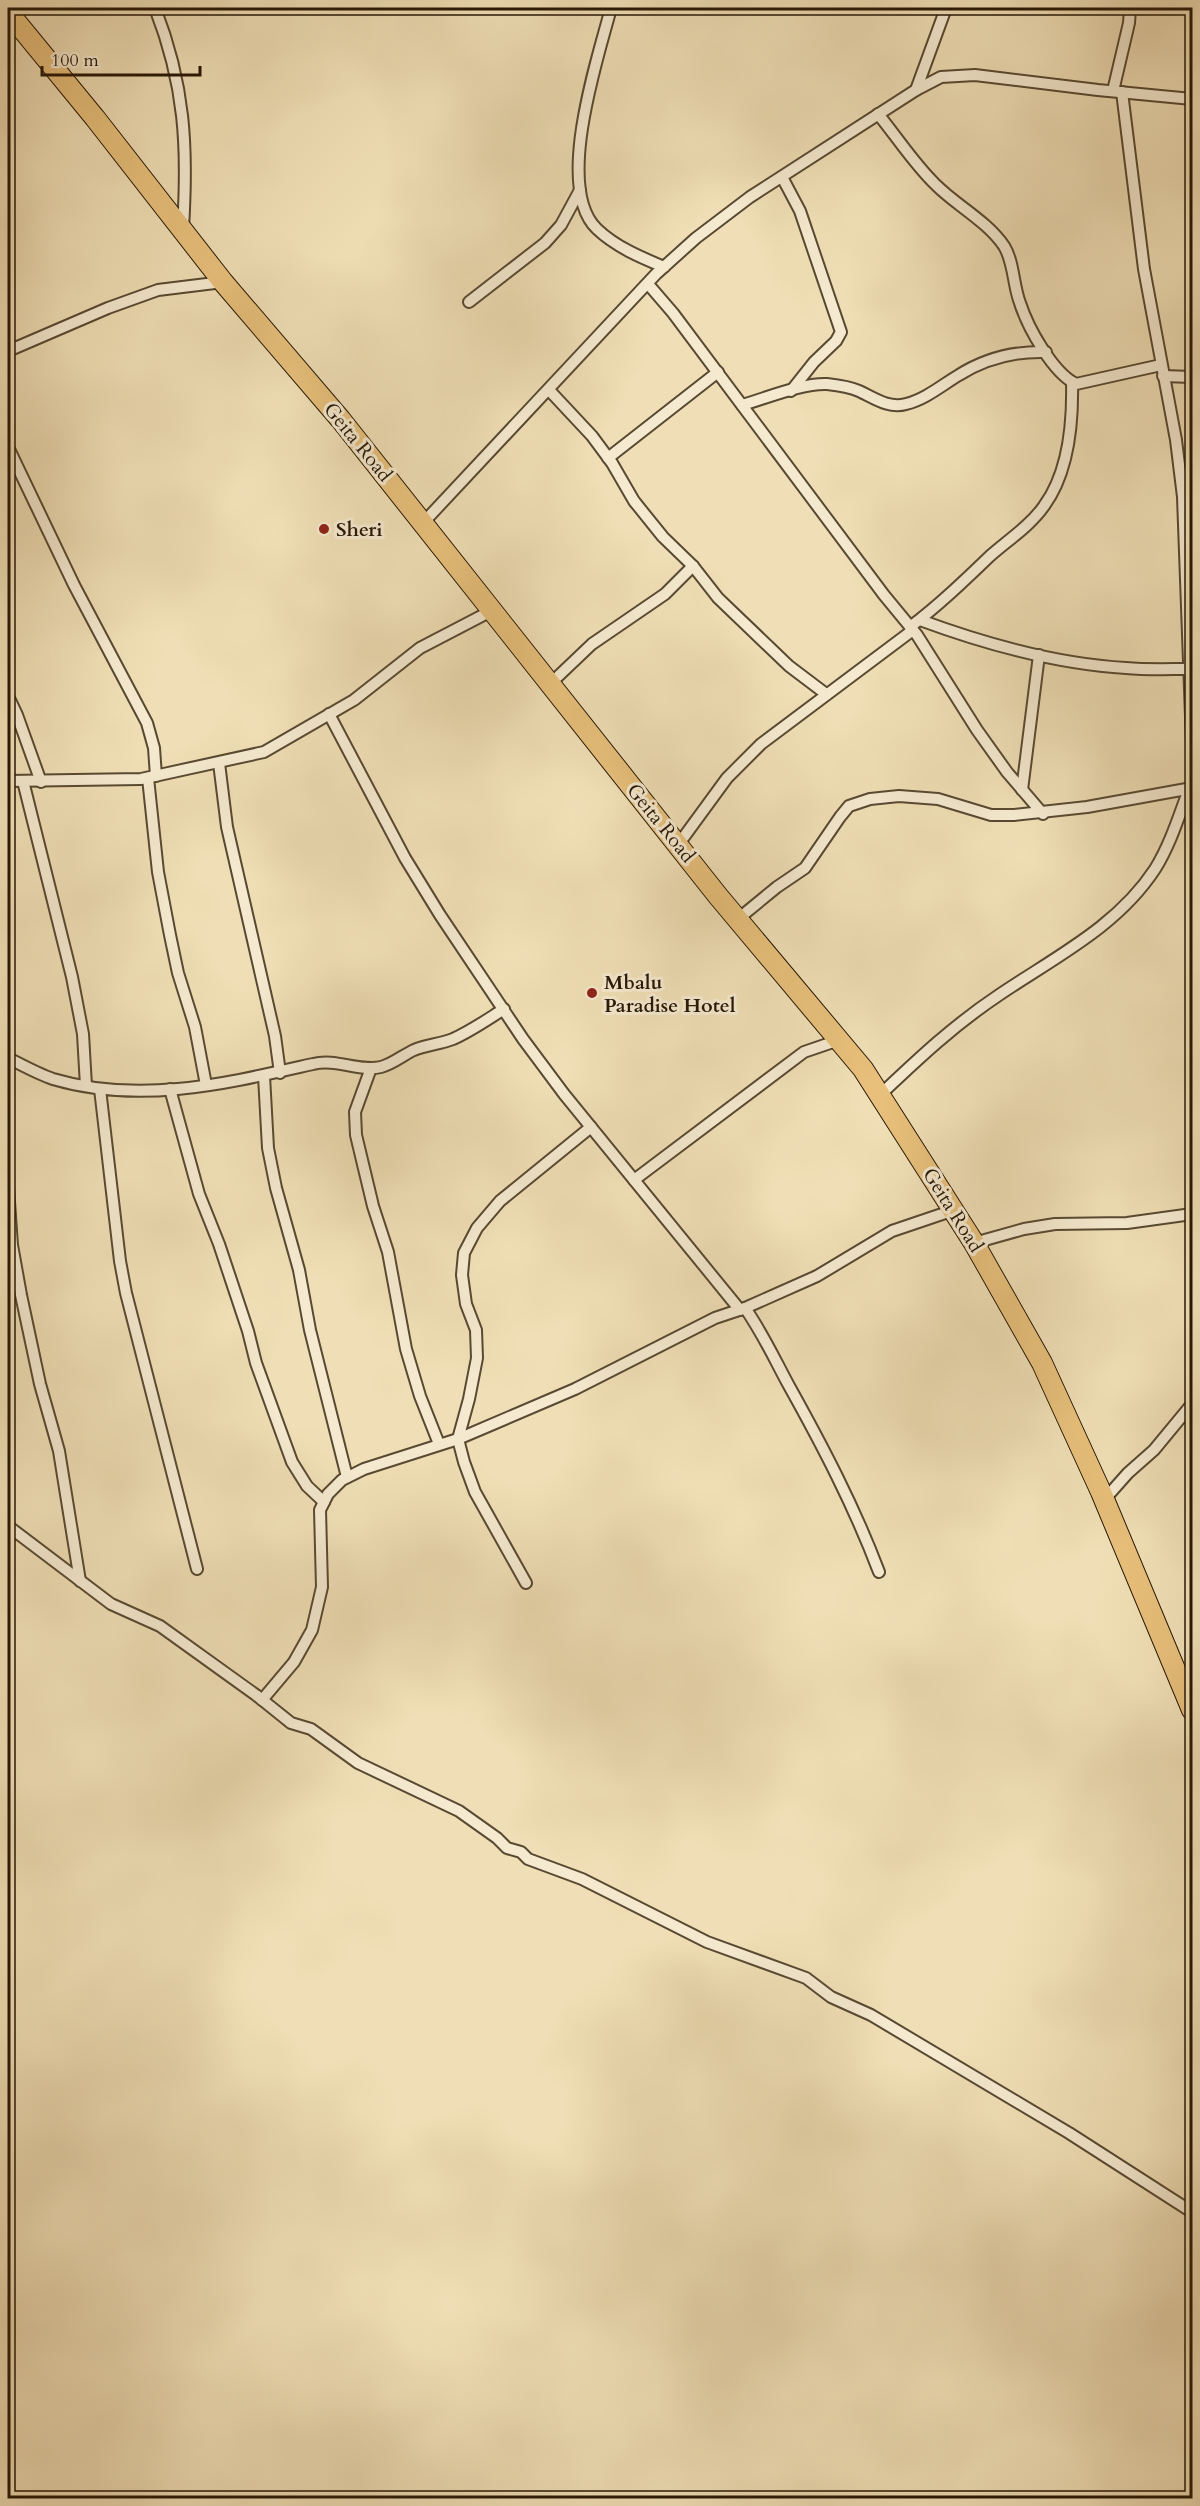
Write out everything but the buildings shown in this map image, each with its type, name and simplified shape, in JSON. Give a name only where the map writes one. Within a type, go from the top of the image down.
[{"type":"highway","name":"Geita Road","points":[[8,12],[95,118],[223,282],[333,411],[678,845],[862,1069],[954,1210],[1042,1363],[1104,1500],[1192,1710]]},
{"type":"street","points":[[155,8],[176,75],[185,129],[187,169],[183,231]]},
{"type":"street","points":[[610,8],[584,108],[579,172],[582,202],[595,227],[622,249],[664,267]]},
{"type":"street","points":[[916,90],[946,8]]},
{"type":"street","points":[[1130,8],[1117,92],[1144,269],[1188,507],[1192,744]]},
{"type":"street","points":[[423,522],[664,267],[705,231],[750,197],[916,90],[941,77],[975,75],[1192,99]]},
{"type":"street","points":[[878,114],[933,182],[957,205],[993,232],[1005,248],[1020,303],[1046,352],[1066,379],[1076,384],[1162,371],[1192,376]]},
{"type":"street","points":[[782,177],[800,211],[841,332],[791,391]]},
{"type":"street","points":[[469,302],[545,243],[561,225],[580,190]]},
{"type":"street","points":[[8,351],[108,308],[158,290],[223,282]]},
{"type":"street","points":[[648,284],[673,312],[742,405],[914,625],[977,730],[1043,814]]},
{"type":"street","points":[[742,405],[791,391],[827,384],[857,390],[873,400],[890,404],[905,404],[930,394],[984,361],[1007,354],[1046,352]]},
{"type":"street","points":[[608,458],[718,372]]},
{"type":"street","points":[[678,845],[727,778],[761,744],[938,606],[1044,508],[1056,486],[1063,465],[1071,416],[1072,382]]},
{"type":"street","points":[[549,390],[592,436],[634,501],[663,537],[693,566],[718,598],[789,666],[826,694]]},
{"type":"street","points":[[8,447],[74,585],[147,723],[154,748],[152,777],[158,872],[178,973],[195,1027],[206,1085]]},
{"type":"street","points":[[550,684],[592,644],[665,594],[693,566]]},
{"type":"street","points":[[8,780],[41,782],[152,777],[264,752],[354,699],[420,648],[493,610]]},
{"type":"street","points":[[914,625],[1039,655],[1125,668],[1190,669]]},
{"type":"street","points":[[1022,790],[1039,655]]},
{"type":"street","points":[[8,696],[41,782]]},
{"type":"street","points":[[329,714],[411,867],[440,915],[544,1067],[634,1180],[763,1335],[858,1518],[879,1572]]},
{"type":"street","points":[[219,763],[227,827],[275,1036],[280,1073]]},
{"type":"street","points":[[23,781],[74,988],[83,1034],[86,1086]]},
{"type":"street","points":[[738,919],[777,887],[806,868],[849,806],[870,799],[899,796],[938,799],[991,815],[1043,814],[1191,788]]},
{"type":"street","points":[[879,1095],[939,1038],[1115,916],[1154,869],[1172,836],[1191,788]]},
{"type":"street","points":[[8,1058],[52,1078],[100,1089],[127,1092],[170,1089],[264,1076],[316,1063],[338,1062],[371,1068],[382,1067],[411,1051],[452,1039],[504,1009]]},
{"type":"street","points":[[634,1180],[804,1052],[839,1040]]},
{"type":"street","points":[[371,1068],[356,1112],[356,1135],[373,1206],[388,1252],[406,1349],[420,1396],[439,1444]]},
{"type":"street","points":[[264,1076],[268,1148],[276,1188],[299,1270],[310,1330],[347,1478]]},
{"type":"street","points":[[100,1089],[120,1261],[126,1293],[197,1569]]},
{"type":"street","points":[[170,1089],[199,1194],[219,1244],[256,1364],[292,1462],[307,1486],[324,1502]]},
{"type":"street","points":[[526,1582],[476,1491],[464,1462],[458,1438],[477,1358],[476,1330],[466,1304],[462,1275],[464,1253],[477,1228],[500,1201],[591,1127]]},
{"type":"street","points":[[8,1187],[12,1271],[59,1451],[80,1581]]},
{"type":"street","points":[[262,1700],[294,1662],[312,1630],[322,1587],[320,1510],[328,1494],[347,1478],[364,1469],[458,1438],[575,1389],[715,1318],[742,1309],[817,1276],[892,1231],[954,1210]]},
{"type":"street","points":[[974,1243],[1024,1228],[1055,1224],[1127,1223],[1192,1214]]},
{"type":"street","points":[[1104,1500],[1128,1473],[1154,1450],[1192,1404]]},
{"type":"street","points":[[8,1526],[111,1604],[160,1626],[291,1723],[311,1729],[358,1763],[459,1811],[497,1838],[507,1848],[520,1852],[528,1859],[582,1879],[707,1942],[806,1978],[831,1997],[891,2027],[1079,2139],[1192,2212]]},
{"type":"place","name":"Sheri","points":[[324,529]]},
{"type":"place","name":"Mbalu Paradise Hotel","points":[[592,993]]}]
